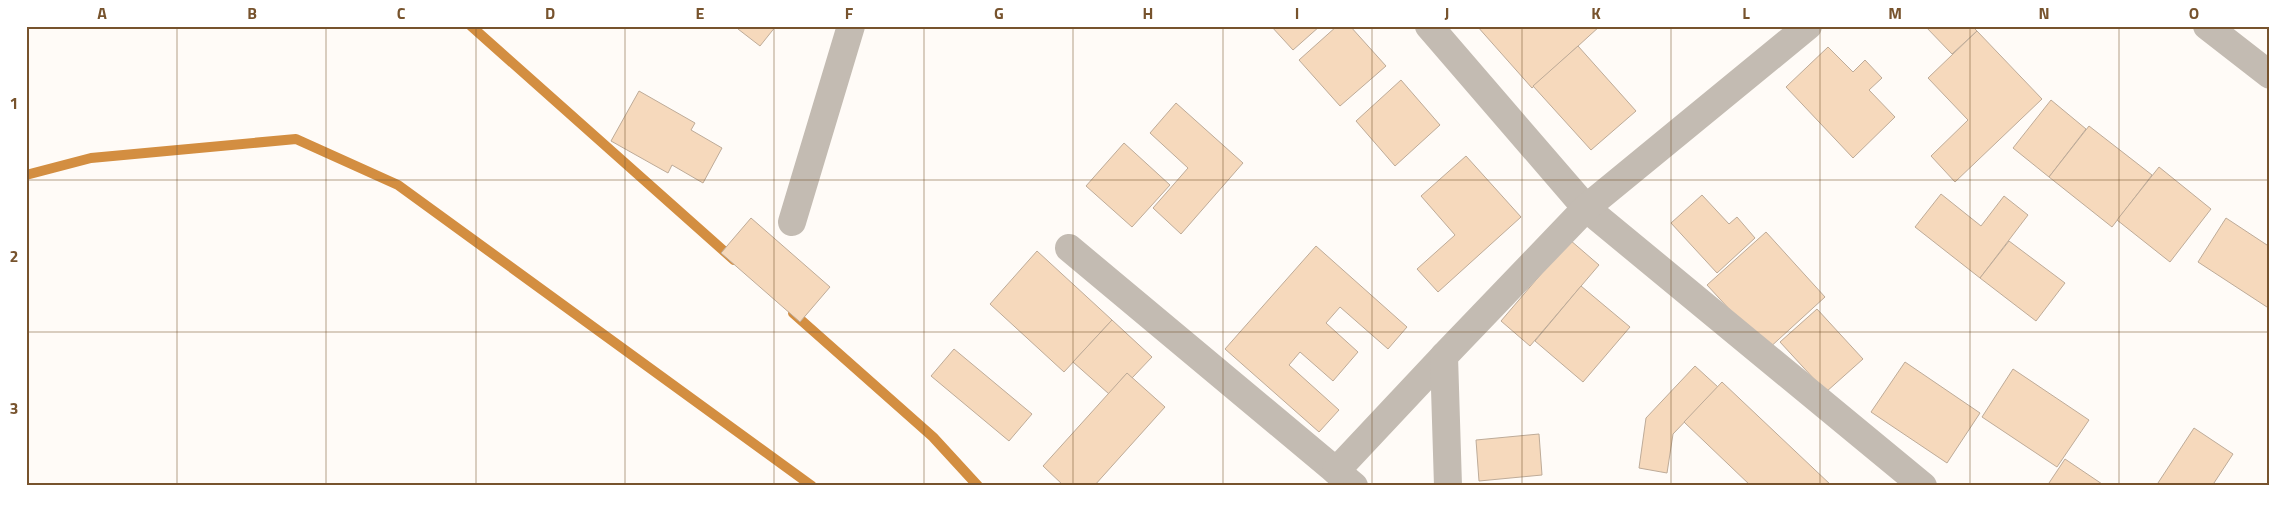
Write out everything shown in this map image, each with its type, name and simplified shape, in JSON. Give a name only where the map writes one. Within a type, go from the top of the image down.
[{"type":"street","points":[[792,222],[851,26]]},
{"type":"street","points":[[1428,26],[1586,208],[1923,486]]},
{"type":"street","points":[[1069,248],[1345,478],[1444,356],[1586,208],[1808,26]]},
{"type":"street","points":[[2207,26],[2270,75]]},
{"type":"street","points":[[1444,356],[1448,486]]},
{"type":"building","points":[[740,26],[776,26],[760,46],[738,29]]},
{"type":"building","points":[[1271,26],[1320,26],[1293,50]]},
{"type":"building","points":[[1337,26],[1350,26],[1386,66],[1340,106],[1299,60]]},
{"type":"building","points":[[1477,26],[1548,27],[1600,26],[1532,88]]},
{"type":"building","points":[[1925,26],[1972,26],[1977,31],[1952,54]]},
{"type":"building","points":[[1977,31],[2042,99],[1955,182],[1931,156],[1968,120],[1928,78]]},
{"type":"building","points":[[1578,46],[1636,111],[1591,150],[1533,86]]},
{"type":"building","points":[[1828,47],[1853,72],[1865,60],[1882,78],[1869,90],[1895,117],[1853,158],[1786,87]]},
{"type":"building","points":[[1401,80],[1440,125],[1395,166],[1356,121]]},
{"type":"building","points":[[639,91],[695,123],[691,130],[722,148],[703,183],[672,165],[668,173],[611,141]]},
{"type":"building","points":[[2051,100],[2086,129],[2049,177],[2013,148]]},
{"type":"building","points":[[1176,103],[1243,163],[1181,234],[1153,208],[1188,168],[1150,133]]},
{"type":"building","points":[[2089,126],[2152,175],[2112,227],[2049,177]]},
{"type":"building","points":[[1124,143],[1170,185],[1132,227],[1086,186]]},
{"type":"building","points":[[1466,156],[1521,217],[1438,292],[1417,269],[1455,235],[1421,196]]},
{"type":"building","points":[[2159,167],[2211,209],[2170,262],[2117,220]]},
{"type":"building","points":[[1941,194],[1981,226],[2004,196],[2028,215],[1980,278],[1915,227]]},
{"type":"building","points":[[1702,195],[1729,224],[1737,217],[1755,238],[1717,273],[1671,223]]},
{"type":"building","points":[[751,218],[830,287],[800,322],[721,253]]},
{"type":"building","points":[[2226,218],[2270,247],[2270,309],[2198,262]]},
{"type":"building","points":[[1766,232],[1825,297],[1767,350],[1707,285]]},
{"type":"building","points":[[1570,240],[1599,265],[1530,346],[1501,321]]},
{"type":"building","points":[[2009,241],[2065,283],[2036,321],[1980,278]]},
{"type":"building","points":[[1316,246],[1407,327],[1388,349],[1340,307],[1326,323],[1358,352],[1333,381],[1300,352],[1289,365],[1339,410],[1319,432],[1225,349]]},
{"type":"building","points":[[1037,251],[1112,320],[1064,372],[990,304]]},
{"type":"building","points":[[1581,286],[1630,327],[1583,382],[1535,341]]},
{"type":"building","points":[[1817,309],[1863,359],[1826,392],[1780,342]]},
{"type":"building","points":[[1112,320],[1152,357],[1132,378],[1127,373],[1109,394],[1073,362]]},
{"type":"building","points":[[954,349],[1032,414],[1009,441],[931,376]]},
{"type":"building","points":[[1905,362],[1980,413],[1947,463],[1871,412]]},
{"type":"building","points":[[1695,366],[1718,387],[1673,434],[1667,473],[1639,468],[1646,418]]},
{"type":"building","points":[[2013,369],[2089,420],[2057,467],[1982,417]]},
{"type":"building","points":[[1127,373],[1165,407],[1094,486],[1064,486],[1043,466]]},
{"type":"building","points":[[1722,382],[1832,486],[1751,486],[1684,422]]},
{"type":"building","points":[[2194,428],[2233,454],[2212,486],[2156,486]]},
{"type":"building","points":[[1539,434],[1542,475],[1479,481],[1476,440]]},
{"type":"building","points":[[2065,459],[2105,486],[2047,486]]},
{"type":"waterway","points":[[471,26],[734,260]]},
{"type":"waterway","points":[[26,175],[91,158],[296,139],[398,185],[812,486]]},
{"type":"waterway","points":[[793,313],[933,437],[978,486]]}]
